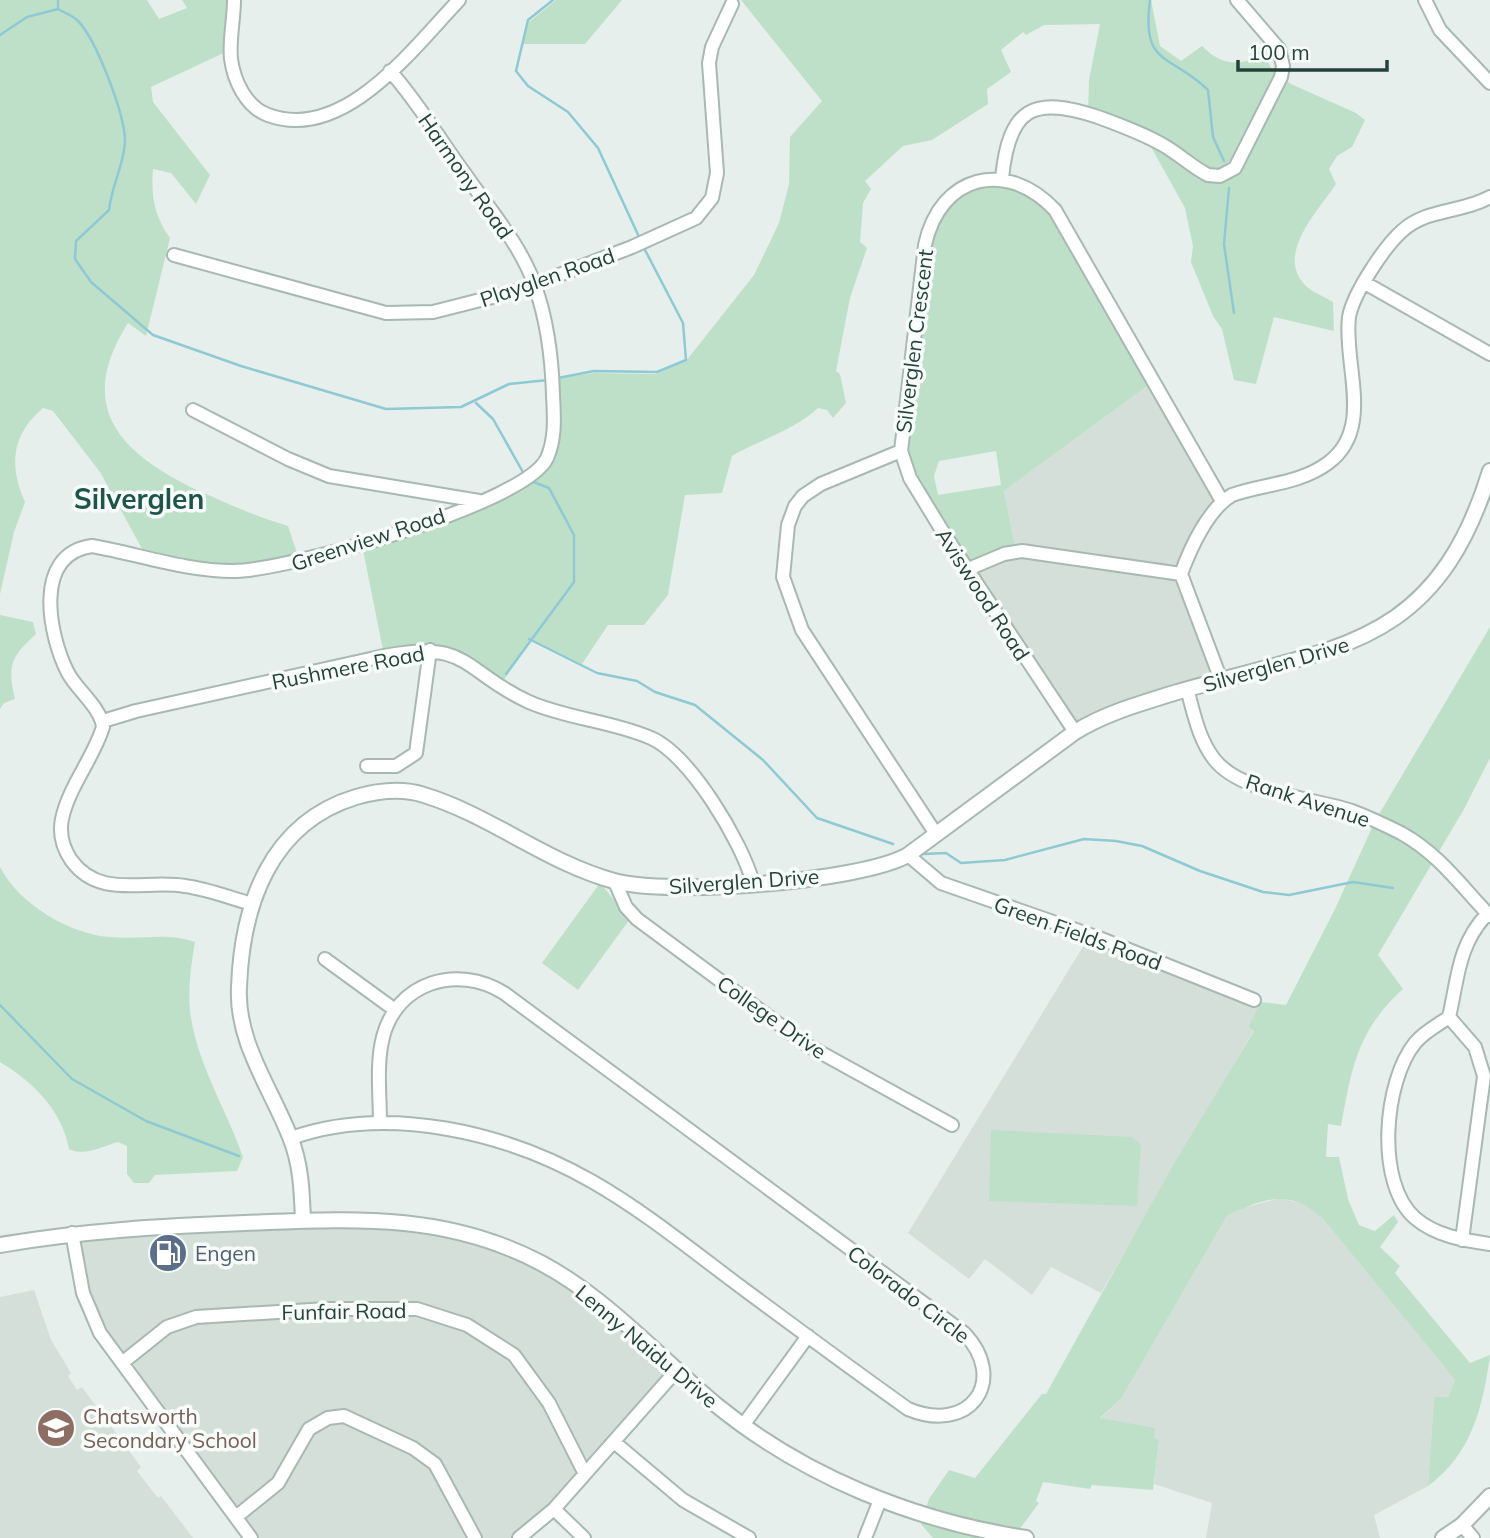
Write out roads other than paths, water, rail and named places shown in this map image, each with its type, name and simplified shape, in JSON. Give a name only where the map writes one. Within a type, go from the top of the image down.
[{"type":"street","points":[[234,0],[231,50],[233,70],[250,103],[267,114],[297,119],[329,114],[364,96],[460,0]]},
{"type":"street","points":[[1222,500],[1064,221],[1036,194],[1002,178],[1009,140],[1017,121],[1031,109],[1046,106],[1067,108],[1137,131],[1208,175],[1217,177],[1231,171],[1241,160],[1283,66],[1279,49],[1237,0]]},
{"type":"street","points":[[1425,0],[1440,30],[1490,83]]},
{"type":"street","name":"Playglen Road","points":[[174,256],[394,314],[433,312],[535,285],[647,241],[696,218],[715,192],[718,158],[709,63],[712,47],[732,4]]},
{"type":"street","name":"Harmony Road","points":[[390,71],[514,245],[535,285]]},
{"type":"street","name":"Silverglen Crescent","points":[[936,834],[802,631],[783,577],[788,525],[795,506],[803,496],[821,484],[901,451],[912,345],[931,221],[947,200],[964,189],[985,180],[1002,178]]},
{"type":"street","points":[[1221,680],[1181,575],[1222,500],[1245,490],[1308,474],[1338,454],[1345,443],[1353,415],[1349,320],[1354,301],[1392,242],[1414,221],[1490,197]]},
{"type":"street","points":[[1365,283],[1490,354]]},
{"type":"street","name":"Greenview Road","points":[[103,721],[63,663],[51,619],[50,596],[56,572],[65,558],[78,549],[92,546],[210,570],[267,569],[352,547],[479,501],[520,483],[534,474],[546,461],[552,443],[551,368],[535,285]]},
{"type":"street","points":[[193,410],[288,459],[329,475],[479,501]]},
{"type":"street","name":"Aviswood Road","points":[[901,451],[910,478],[966,570],[1075,732]]},
{"type":"street","name":"Silverglen Drive","points":[[303,1221],[298,1164],[291,1138],[247,1042],[240,1016],[239,972],[252,904],[266,867],[296,830],[333,806],[386,792],[410,792],[432,797],[615,882],[657,887],[752,883],[864,871],[889,865],[908,855],[1075,732],[1108,715],[1187,689],[1347,644],[1382,628],[1412,607],[1440,578],[1472,517],[1490,471]]},
{"type":"street","points":[[966,570],[1022,551],[1181,575]]},
{"type":"street","points":[[367,766],[396,766],[416,753],[430,650]]},
{"type":"street","name":"Rushmere Road","points":[[103,721],[136,711],[351,663],[430,650],[460,658],[537,705],[634,732],[668,749],[726,822],[747,863],[752,883]]},
{"type":"street","name":"Rank Avenue","points":[[1187,689],[1204,744],[1215,761],[1228,772],[1249,783],[1351,811],[1400,833],[1446,865],[1489,915]]},
{"type":"street","points":[[103,721],[101,734],[61,822],[62,840],[75,864],[94,880],[113,886],[184,885],[252,904]]},
{"type":"street","name":"Green Fields Road","points":[[908,855],[941,883],[1099,938],[1254,1000]]},
{"type":"street","name":"College Drive","points":[[615,882],[623,901],[637,919],[789,1032],[821,1054],[952,1125]]},
{"type":"street","points":[[1489,915],[1472,932],[1460,957],[1449,1017],[1415,1042],[1401,1066],[1394,1088],[1388,1142],[1390,1164],[1403,1204],[1415,1217],[1433,1230],[1462,1240],[1490,1244]]},
{"type":"street","points":[[325,959],[395,1010]]},
{"type":"street","name":"Colorado Circle","points":[[291,1138],[322,1128],[380,1123],[441,1128],[473,1135],[576,1173],[643,1214],[908,1409],[931,1418],[953,1416],[975,1398],[984,1377],[981,1355],[964,1333],[498,989],[471,979],[438,980],[414,991],[395,1010],[382,1045],[380,1123]]},
{"type":"street","points":[[1449,1017],[1475,1047],[1484,1076],[1462,1240]]},
{"type":"street","name":"Lenny Naidu Drive","points":[[0,1245],[131,1227],[303,1221],[404,1221],[457,1230],[498,1244],[542,1264],[593,1297],[676,1371],[744,1424],[793,1457],[880,1500],[947,1522],[1026,1538]]},
{"type":"street","points":[[72,1233],[88,1307],[108,1345],[251,1538]]},
{"type":"street","name":"Funfair Road","points":[[122,1363],[167,1327],[196,1317],[327,1309],[417,1309],[467,1325],[514,1355],[549,1403],[585,1474]]},
{"type":"street","points":[[744,1424],[808,1336]]},
{"type":"street","points":[[519,1538],[554,1509],[676,1371]]},
{"type":"street","points":[[236,1517],[278,1483],[309,1429],[328,1418],[344,1416],[413,1448],[435,1464],[475,1538]]},
{"type":"street","points":[[614,1442],[683,1500],[749,1538]]},
{"type":"street","points":[[1443,1538],[1462,1525],[1490,1496]]},
{"type":"street","points":[[865,1538],[880,1500]]},
{"type":"street","points":[[554,1509],[583,1538]]},
{"type":"street","points":[[1462,1525],[1473,1538]]},
{"type":"waterway","points":[[58,0],[58,9]]},
{"type":"waterway","points":[[553,0],[528,20],[516,71],[528,86],[568,112],[598,148],[640,239]]},
{"type":"waterway","points":[[1150,0],[1148,22],[1154,48],[1208,90],[1213,137],[1224,161]]},
{"type":"waterway","points":[[0,35],[27,17],[58,9],[77,20],[93,43],[108,77],[124,129],[125,141],[109,210],[76,241],[75,259],[91,282],[153,335],[241,366],[386,409],[461,407],[509,384],[548,380]]},
{"type":"waterway","points":[[1229,188],[1224,244],[1234,313]]},
{"type":"waterway","points":[[558,378],[594,371],[657,372],[686,360],[683,323],[644,248]]},
{"type":"waterway","points":[[476,403],[493,419],[524,474]]},
{"type":"waterway","points":[[506,674],[574,582],[574,535],[549,488],[531,481]]},
{"type":"waterway","points":[[529,639],[597,673],[637,681],[655,692],[695,705],[763,760],[817,818],[893,844]]},
{"type":"waterway","points":[[924,854],[946,853],[961,863],[1005,860],[1084,839],[1116,841],[1142,846],[1200,871],[1263,892],[1289,895],[1353,882],[1393,888]]},
{"type":"waterway","points":[[0,1005],[72,1079],[146,1121],[239,1156]]},
{"type":"place","name":"Engen","points":[[168,1253]]},
{"type":"place","name":"Chatsworth Secondary School","points":[[56,1428]]},
{"type":"district","name":"Silverglen","points":[[139,498]]}]
